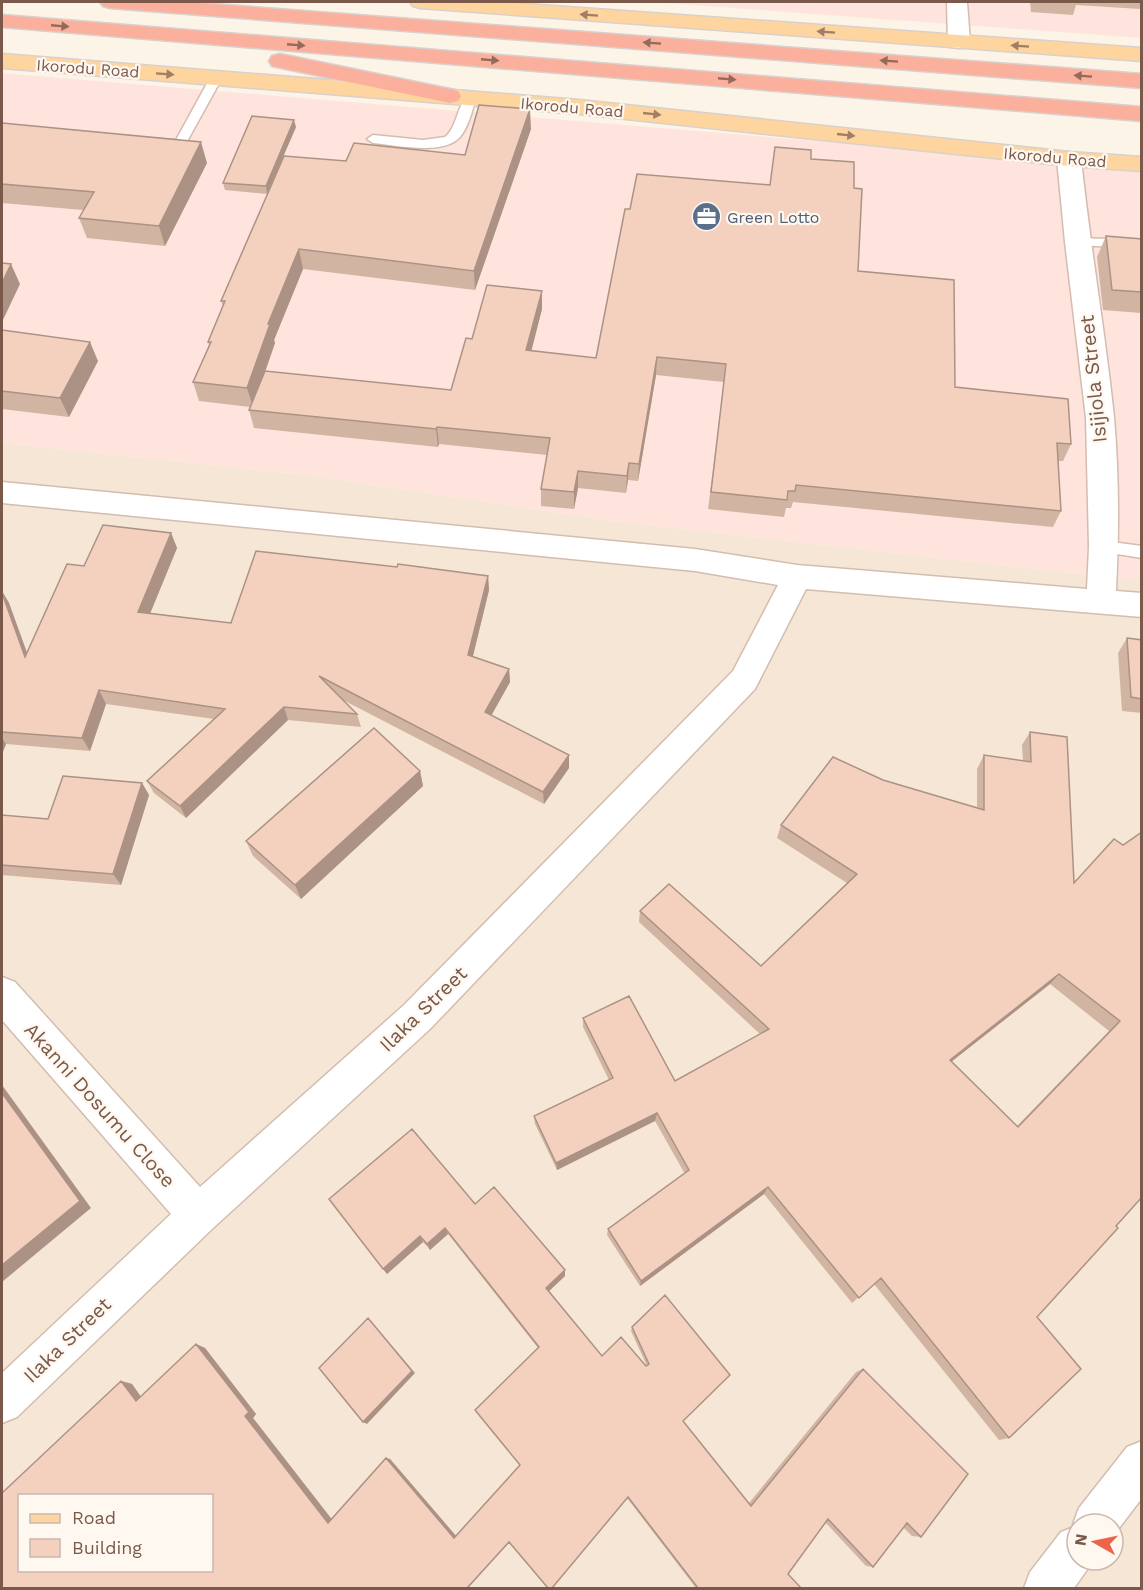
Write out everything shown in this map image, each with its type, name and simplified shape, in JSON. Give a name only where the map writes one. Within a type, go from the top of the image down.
[{"type":"highway","points":[[110,2],[1142,81]]},
{"type":"highway","points":[[285,16],[542,11]]},
{"type":"highway","points":[[2,21],[1142,114]]},
{"type":"highway","points":[[146,32],[460,97]]},
{"type":"main road","points":[[420,2],[1142,55]]},
{"type":"main road","name":"Ikorodu Road","points":[[2,61],[579,106],[1069,159],[1142,164]]},
{"type":"street","points":[[957,2],[959,42]]},
{"type":"street","name":"Isijiola Street","points":[[1069,159],[1077,242],[1100,418],[1104,548],[1101,600]]},
{"type":"street","points":[[2,492],[695,560],[797,577],[1142,605]]},
{"type":"street","name":"Ilaka Street","points":[[2,1402],[198,1215],[417,1017],[744,680],[797,577]]},
{"type":"street","name":"Akanni Dosumu Close","points":[[2,994],[198,1215]]},
{"type":"street","points":[[1104,1512],[1142,1462]]},
{"type":"street","points":[[1046,1588],[1065,1563]]},
{"type":"lane","points":[[148,141],[180,144],[216,78]]},
{"type":"lane","points":[[373,139],[432,144],[449,140],[458,129],[460,97]]},
{"type":"lane","points":[[1077,242],[1142,244]]},
{"type":"lane","points":[[1104,548],[1142,552]]},
{"type":"shaded area","points":[[650,2],[1141,2],[1141,38]]},
{"type":"shaded area","points":[[2,73],[1141,168],[1141,581],[613,521],[307,475],[2,443]]},
{"type":"shaded area","points":[[2,443],[307,475],[613,521],[1141,581],[1141,1588],[2,1588]]},
{"type":"building","points":[[479,105],[530,109],[474,271],[299,249],[268,324],[270,324],[247,388],[193,382],[211,342],[208,342],[225,301],[221,301],[284,156],[346,161],[354,143],[465,155]]},
{"type":"building","points":[[252,116],[294,120],[266,186],[223,183]]},
{"type":"building","points":[[2,123],[201,142],[159,226],[79,218],[94,192],[2,184]]},
{"type":"building","points":[[775,147],[811,150],[811,159],[854,162],[854,188],[862,189],[858,271],[954,280],[955,387],[1068,399],[1071,444],[1057,443],[1061,511],[796,485],[795,491],[788,491],[787,500],[711,492],[726,364],[657,357],[639,464],[629,463],[627,476],[578,471],[574,492],[541,489],[550,438],[249,410],[265,371],[451,390],[466,338],[472,339],[487,285],[542,291],[526,350],[596,358],[625,209],[630,209],[637,174],[770,185]]},
{"type":"building","points":[[1106,236],[1142,239],[1142,292],[1112,290]]},
{"type":"building","points":[[2,263],[11,264],[2,283]]},
{"type":"building","points":[[2,330],[90,342],[60,398],[2,391]]},
{"type":"building","points":[[103,525],[171,533],[138,612],[231,623],[256,551],[397,567],[398,564],[488,576],[468,655],[509,669],[485,712],[569,755],[543,792],[319,676],[357,714],[284,707],[180,806],[147,781],[225,709],[99,690],[82,738],[2,732],[2,593],[25,657],[67,564],[84,566]]},
{"type":"building","points":[[1127,638],[1142,640],[1142,699],[1131,697]]},
{"type":"building","points":[[374,728],[420,771],[295,885],[246,841]]},
{"type":"building","points":[[1030,732],[1067,737],[1074,883],[1114,839],[1123,845],[1142,832],[1142,1197],[1116,1226],[1118,1228],[1037,1317],[1081,1369],[1009,1438],[881,1278],[859,1298],[768,1187],[641,1281],[608,1229],[689,1170],[657,1113],[556,1163],[534,1116],[613,1078],[583,1018],[629,996],[675,1081],[769,1029],[640,911],[669,884],[761,966],[857,874],[781,825],[833,757],[883,780],[984,810],[984,755],[1031,762]],"holes":[[[1059,974],[1120,1021],[1018,1127],[950,1060]]]},
{"type":"building","points":[[63,776],[142,783],[113,874],[2,865],[2,815],[48,819]]},
{"type":"building","points":[[2,1093],[80,1201],[2,1265]]},
{"type":"building","points":[[412,1129],[475,1204],[494,1187],[565,1270],[546,1288],[602,1356],[621,1337],[646,1366],[649,1364],[632,1327],[665,1295],[730,1375],[683,1421],[751,1506],[863,1369],[968,1474],[921,1537],[907,1523],[873,1567],[828,1519],[788,1574],[801,1588],[698,1588],[628,1497],[552,1588],[548,1588],[509,1542],[467,1588],[2,1588],[2,1493],[121,1381],[136,1401],[196,1344],[249,1412],[245,1416],[328,1523],[386,1458],[454,1538],[520,1465],[475,1410],[539,1347],[445,1228],[427,1244],[420,1236],[383,1269],[329,1199]]},
{"type":"building","points":[[368,1318],[412,1371],[363,1422],[319,1368]]},
{"type":"place","name":"Green Lotto","points":[[706,217]]}]
